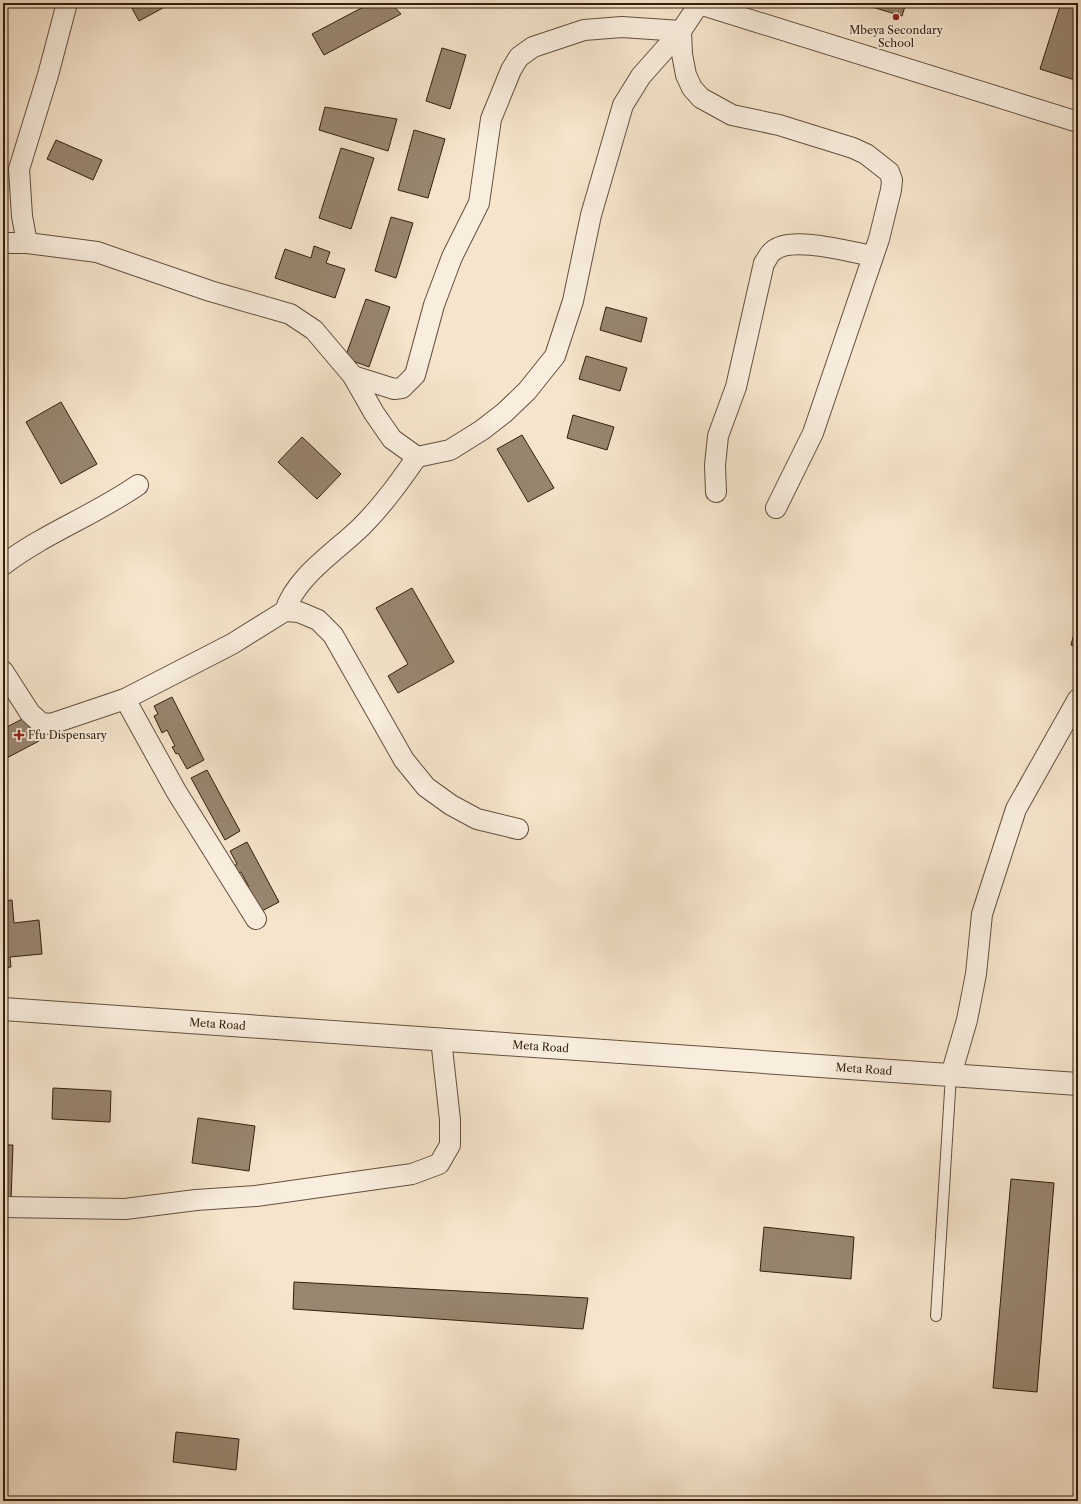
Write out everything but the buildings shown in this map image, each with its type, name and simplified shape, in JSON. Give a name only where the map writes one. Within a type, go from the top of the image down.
[{"type":"street","points":[[27,243],[22,216],[19,169],[48,75],[67,3]]},
{"type":"street","points":[[285,611],[289,597],[328,556],[362,526],[386,500],[417,457],[450,450],[482,430],[504,413],[527,391],[554,356],[574,302],[591,215],[623,105],[641,76],[681,31],[697,3],[1078,122]]},
{"type":"street","points":[[353,376],[394,389],[402,388],[415,375],[434,306],[452,257],[479,204],[491,119],[510,70],[519,57],[533,47],[584,30],[622,27],[681,31]]},
{"type":"street","points":[[681,31],[682,54],[686,75],[692,88],[701,98],[732,115],[779,125],[853,148],[866,154],[889,172],[892,180],[879,239],[813,434],[776,508]]},
{"type":"street","points":[[3,243],[27,243],[97,252],[210,291],[290,314],[314,330],[353,376],[374,413],[392,439],[417,457]]},
{"type":"street","points":[[716,492],[715,465],[718,436],[736,386],[764,263],[773,250],[785,245],[814,244],[872,256]]},
{"type":"street","points":[[3,565],[43,539],[120,497],[138,485]]},
{"type":"street","points":[[3,671],[30,713],[41,723],[50,724],[126,699],[232,644],[285,611],[299,612],[318,620],[333,634],[404,760],[426,787],[450,805],[477,819],[518,830]]},
{"type":"street","points":[[951,1075],[967,1020],[976,974],[982,914],[1016,809],[1078,698]]},
{"type":"street","points":[[126,699],[176,791],[256,919]]},
{"type":"street","name":"Meta Road","points":[[3,1009],[1078,1084]]},
{"type":"street","points":[[3,1207],[125,1208],[196,1200],[256,1196],[412,1174],[438,1164],[450,1145],[450,1120],[442,1039]]},
{"type":"lane","points":[[936,1316],[951,1075]]},
{"type":"place","name":"Mbeya Secondary School","points":[[896,17]]},
{"type":"place","name":"Ffu Dispensary","points":[[19,735]]}]
